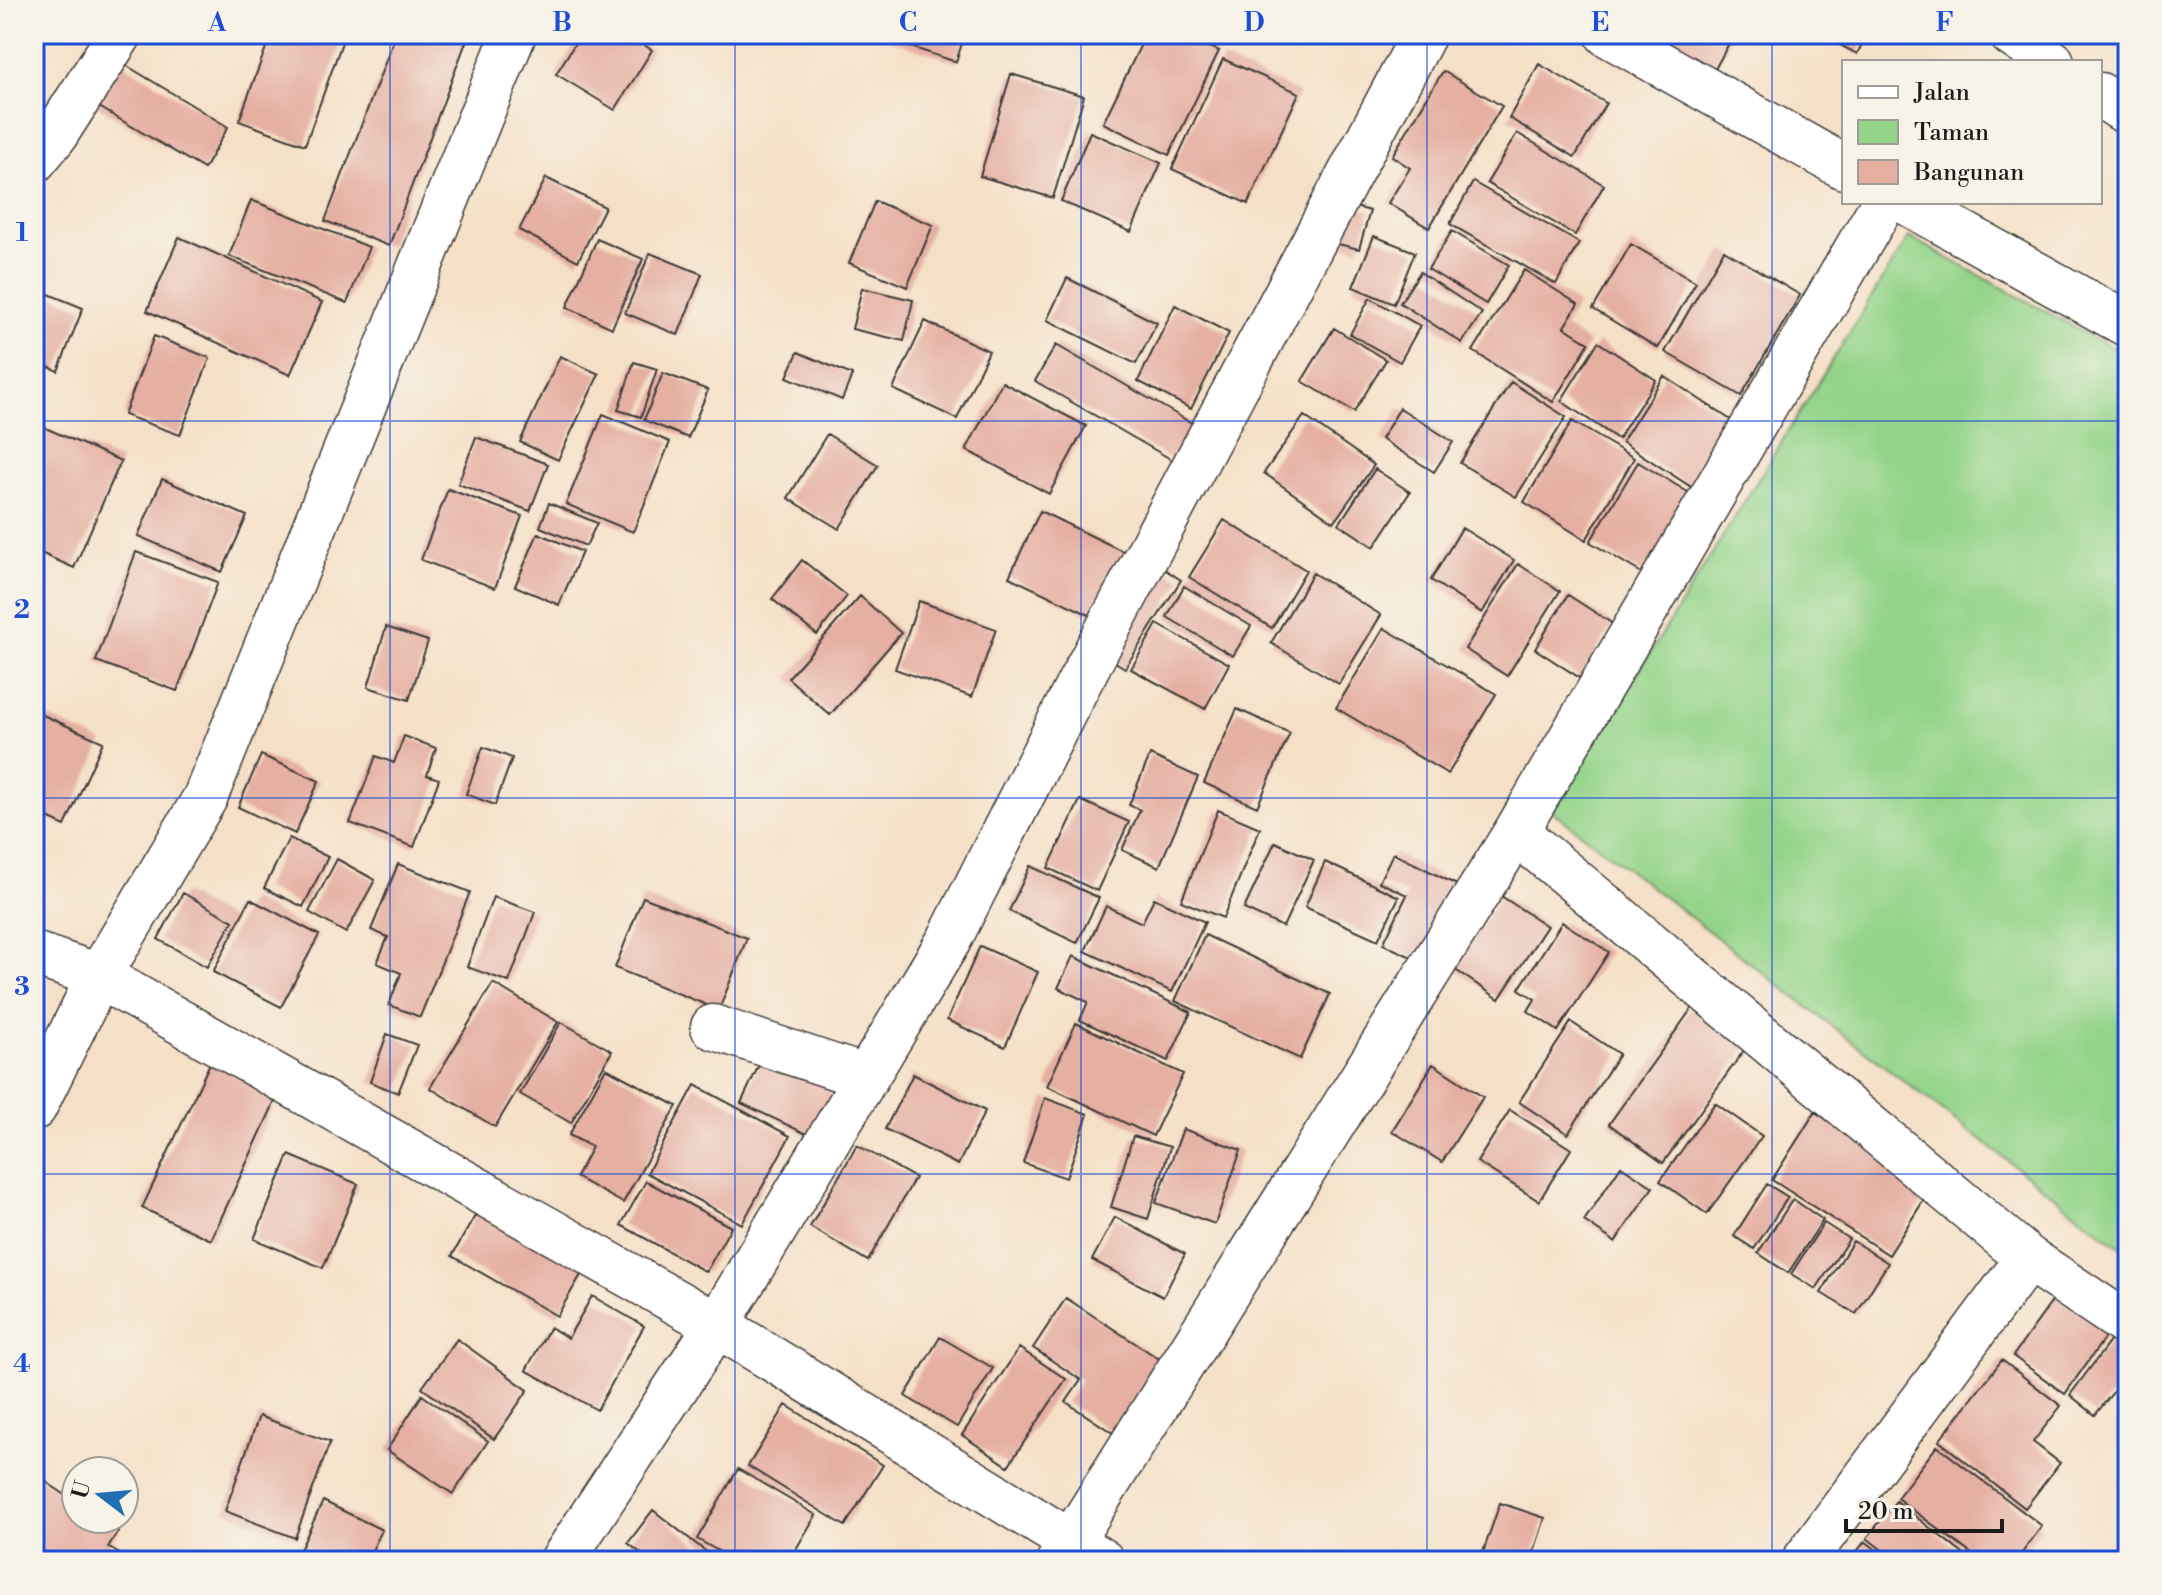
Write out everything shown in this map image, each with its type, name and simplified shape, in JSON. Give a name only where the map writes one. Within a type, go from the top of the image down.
[{"type":"street","points":[[34,161],[54,137],[120,34]]},
{"type":"street","points":[[34,1108],[99,976],[205,798],[514,34]]},
{"type":"street","points":[[562,1561],[717,1325],[949,940],[1078,685],[1424,34]]},
{"type":"street","points":[[1607,34],[1842,166]]},
{"type":"street","points":[[2011,34],[2049,60]]},
{"type":"street","points":[[2102,96],[2128,113]]},
{"type":"street","points":[[34,954],[99,976],[717,1325],[1077,1555],[1516,832],[1883,204]]},
{"type":"street","points":[[1910,204],[2128,325]]},
{"type":"street","points":[[1516,832],[2028,1258],[2128,1325]]},
{"type":"street","points":[[713,1027],[865,1077]]},
{"type":"street","points":[[1804,1561],[2028,1258]]},
{"type":"green space","points":[[1909,237],[2128,356],[2128,1253],[1552,811]]},
{"type":"building","points":[[271,34],[345,34],[305,145],[239,121]]},
{"type":"building","points":[[396,34],[469,34],[389,246],[325,221]]},
{"type":"building","points":[[581,34],[626,34],[652,50],[615,110],[556,74]]},
{"type":"building","points":[[652,34],[668,34],[664,41]]},
{"type":"building","points":[[872,34],[965,34],[956,62]]},
{"type":"building","points":[[1146,34],[1183,34],[1219,51],[1169,155],[1103,123]]},
{"type":"building","points":[[1673,34],[1734,34],[1707,84],[1660,59]]},
{"type":"building","points":[[1819,34],[1867,34],[1857,54]]},
{"type":"building","points":[[1223,59],[1299,93],[1248,204],[1172,169]]},
{"type":"building","points":[[119,61],[228,127],[204,169],[94,104]]},
{"type":"building","points":[[1539,64],[1606,103],[1575,157],[1509,118]]},
{"type":"building","points":[[1443,71],[1502,106],[1429,228],[1388,203],[1410,168],[1392,156]]},
{"type":"building","points":[[1011,74],[1084,96],[1053,198],[980,176]]},
{"type":"building","points":[[1090,132],[1161,163],[1131,232],[1061,201]]},
{"type":"building","points":[[1517,133],[1604,185],[1575,235],[1487,183]]},
{"type":"building","points":[[546,178],[605,207],[578,261],[519,230]]},
{"type":"building","points":[[1473,182],[1579,243],[1556,284],[1450,224]]},
{"type":"building","points":[[251,200],[369,247],[347,303],[229,256]]},
{"type":"building","points":[[875,201],[933,225],[907,287],[849,263]]},
{"type":"building","points":[[1349,205],[1370,211],[1359,249],[1338,244]]},
{"type":"building","points":[[1452,231],[1509,265],[1486,304],[1428,269]]},
{"type":"building","points":[[1374,236],[1415,252],[1394,304],[1353,287]]},
{"type":"building","points":[[179,237],[322,302],[290,375],[147,311]]},
{"type":"building","points":[[597,239],[643,259],[612,328],[567,307]]},
{"type":"building","points":[[1631,244],[1696,282],[1658,348],[1593,309]]},
{"type":"building","points":[[1724,250],[1800,295],[1741,396],[1665,352]]},
{"type":"building","points":[[650,253],[702,274],[678,335],[625,313]]},
{"type":"building","points":[[1524,270],[1578,304],[1564,327],[1589,343],[1553,402],[1473,351]]},
{"type":"building","points":[[1420,272],[1482,313],[1462,343],[1400,303]]},
{"type":"building","points":[[1067,278],[1157,323],[1136,364],[1047,320]]},
{"type":"building","points":[[34,288],[83,308],[58,371],[34,361]]},
{"type":"building","points":[[862,288],[913,300],[904,341],[852,329]]},
{"type":"building","points":[[1370,298],[1420,326],[1400,362],[1350,334]]},
{"type":"building","points":[[1175,305],[1229,333],[1191,409],[1138,381]]},
{"type":"building","points":[[925,321],[989,351],[957,419],[893,389]]},
{"type":"building","points":[[1334,328],[1386,360],[1354,412],[1302,381]]},
{"type":"building","points":[[154,336],[210,358],[180,435],[124,415]]},
{"type":"building","points":[[1598,342],[1656,380],[1618,439],[1561,401]]},
{"type":"building","points":[[1056,345],[1202,429],[1181,465],[1035,381]]},
{"type":"building","points":[[798,352],[852,375],[842,400],[787,377]]},
{"type":"building","points":[[560,356],[599,374],[558,460],[520,442]]},
{"type":"building","points":[[634,362],[657,369],[641,417],[618,410]]},
{"type":"building","points":[[663,373],[708,390],[688,438],[644,420]]},
{"type":"building","points":[[1664,376],[1743,428],[1702,494],[1622,442]]},
{"type":"building","points":[[1002,382],[1086,426],[1049,494],[966,450]]},
{"type":"building","points":[[1511,382],[1566,417],[1516,497],[1460,463]]},
{"type":"building","points":[[1400,408],[1453,442],[1434,472],[1381,439]]},
{"type":"building","points":[[603,414],[670,442],[633,532],[566,504]]},
{"type":"building","points":[[1304,416],[1374,465],[1334,522],[1264,473]]},
{"type":"building","points":[[1572,421],[1634,458],[1586,540],[1524,502]]},
{"type":"building","points":[[34,423],[121,461],[74,568],[34,550]]},
{"type":"building","points":[[827,434],[878,465],[839,529],[788,498]]},
{"type":"building","points":[[476,437],[548,464],[530,511],[458,484]]},
{"type":"building","points":[[1638,462],[1706,503],[1658,583],[1590,542]]},
{"type":"building","points":[[1375,469],[1410,492],[1374,547],[1339,524]]},
{"type":"building","points":[[162,479],[247,516],[222,572],[138,536]]},
{"type":"building","points":[[448,489],[522,516],[495,588],[421,560]]},
{"type":"building","points":[[549,503],[597,523],[586,546],[540,527]]},
{"type":"building","points":[[1040,511],[1131,555],[1100,620],[1009,577]]},
{"type":"building","points":[[1224,520],[1306,570],[1272,628],[1189,577]]},
{"type":"building","points":[[1462,528],[1514,560],[1482,613],[1431,580]]},
{"type":"building","points":[[538,533],[582,552],[559,605],[515,586]]},
{"type":"building","points":[[136,552],[218,582],[177,691],[96,661]]},
{"type":"building","points":[[802,560],[847,596],[817,635],[772,599]]},
{"type":"building","points":[[1518,564],[1560,591],[1507,676],[1465,649]]},
{"type":"building","points":[[1158,565],[1181,580],[1125,668],[1102,654]]},
{"type":"building","points":[[1313,573],[1381,615],[1339,684],[1271,643]]},
{"type":"building","points":[[1184,586],[1251,626],[1233,656],[1167,617]]},
{"type":"building","points":[[1568,595],[1613,624],[1580,678],[1535,649]]},
{"type":"building","points":[[860,596],[901,633],[830,715],[788,678]]},
{"type":"building","points":[[919,601],[996,629],[972,697],[895,669]]},
{"type":"building","points":[[1157,624],[1229,664],[1205,709],[1131,669]]},
{"type":"building","points":[[386,627],[428,641],[409,700],[368,687]]},
{"type":"building","points":[[1384,628],[1496,694],[1448,774],[1336,708]]},
{"type":"building","points":[[1237,709],[1290,733],[1257,807],[1204,783]]},
{"type":"building","points":[[34,711],[103,742],[65,826],[34,812]]},
{"type":"building","points":[[404,736],[436,748],[427,775],[439,779],[414,847],[350,823],[376,756],[394,763]]},
{"type":"building","points":[[483,747],[512,758],[495,805],[466,794]]},
{"type":"building","points":[[261,755],[319,781],[295,834],[238,807]]},
{"type":"building","points":[[1150,755],[1198,777],[1159,867],[1122,850],[1140,810],[1129,805]]},
{"type":"building","points":[[1080,800],[1129,822],[1097,891],[1048,868]]},
{"type":"building","points":[[1218,810],[1260,828],[1223,918],[1181,901]]},
{"type":"building","points":[[289,838],[328,857],[303,907],[264,888]]},
{"type":"building","points":[[1275,842],[1314,860],[1283,927],[1244,909]]},
{"type":"building","points":[[1393,853],[1459,886],[1422,962],[1383,944],[1407,895],[1379,882]]},
{"type":"building","points":[[337,859],[375,880],[346,933],[309,912]]},
{"type":"building","points":[[1325,862],[1399,897],[1378,940],[1305,907]]},
{"type":"building","points":[[398,864],[470,892],[420,1017],[389,1005],[401,973],[377,963],[388,937],[371,930]]},
{"type":"building","points":[[1030,866],[1099,898],[1077,943],[1009,911]]},
{"type":"building","points":[[183,893],[233,921],[207,967],[158,939]]},
{"type":"building","points":[[1501,896],[1547,926],[1499,999],[1454,969]]},
{"type":"building","points":[[493,897],[535,912],[509,982],[467,967]]},
{"type":"building","points":[[643,897],[747,938],[719,1010],[615,968]]},
{"type":"building","points":[[1154,898],[1205,922],[1172,992],[1085,951],[1106,906],[1142,923]]},
{"type":"building","points":[[250,899],[319,935],[281,1007],[213,972]]},
{"type":"building","points":[[1562,922],[1609,952],[1558,1031],[1528,1011],[1535,999],[1519,989]]},
{"type":"building","points":[[1205,935],[1330,994],[1300,1059],[1175,1001]]},
{"type":"building","points":[[980,946],[1038,972],[1005,1047],[947,1020]]},
{"type":"building","points":[[1073,956],[1191,1012],[1168,1061],[1080,1020],[1088,1002],[1058,988]]},
{"type":"building","points":[[493,983],[558,1022],[495,1127],[430,1088]]},
{"type":"building","points":[[1695,1004],[1750,1042],[1663,1163],[1609,1124]]},
{"type":"building","points":[[561,1022],[612,1051],[571,1123],[520,1094]]},
{"type":"building","points":[[1571,1022],[1619,1054],[1568,1134],[1519,1102]]},
{"type":"building","points":[[1076,1023],[1183,1074],[1153,1136],[1047,1086]]},
{"type":"building","points":[[387,1034],[417,1045],[398,1093],[370,1082]]},
{"type":"building","points":[[767,1048],[848,1086],[821,1141],[741,1103]]},
{"type":"building","points":[[210,1063],[278,1095],[211,1240],[142,1208]]},
{"type":"building","points":[[1433,1064],[1483,1097],[1442,1162],[1392,1131]]},
{"type":"building","points":[[606,1068],[677,1106],[623,1203],[576,1177],[592,1147],[569,1135]]},
{"type":"building","points":[[913,1074],[985,1111],[958,1165],[885,1129]]},
{"type":"building","points":[[695,1085],[790,1136],[742,1224],[647,1173]]},
{"type":"building","points":[[1045,1098],[1088,1114],[1066,1178],[1023,1163]]},
{"type":"building","points":[[1715,1103],[1762,1136],[1707,1214],[1660,1181]]},
{"type":"building","points":[[1510,1110],[1571,1149],[1539,1201],[1477,1162]]},
{"type":"building","points":[[1815,1112],[1932,1187],[1889,1255],[1772,1180]]},
{"type":"building","points":[[1183,1129],[1241,1150],[1215,1224],[1156,1203]]},
{"type":"building","points":[[1133,1136],[1170,1147],[1148,1219],[1111,1207]]},
{"type":"building","points":[[857,1145],[915,1178],[868,1261],[810,1227]]},
{"type":"building","points":[[289,1155],[358,1184],[323,1268],[254,1239]]},
{"type":"building","points":[[1621,1166],[1653,1187],[1615,1242],[1584,1221]]},
{"type":"building","points":[[646,1181],[731,1227],[706,1272],[621,1225]]},
{"type":"building","points":[[1767,1184],[1788,1197],[1754,1249],[1734,1236]]},
{"type":"building","points":[[1793,1199],[1823,1220],[1788,1273],[1758,1253]]},
{"type":"building","points":[[483,1202],[589,1261],[557,1316],[452,1256]]},
{"type":"building","points":[[1115,1217],[1185,1254],[1163,1297],[1092,1260]]},
{"type":"building","points":[[1824,1223],[1849,1239],[1816,1289],[1791,1274]]},
{"type":"building","points":[[1853,1241],[1888,1263],[1856,1314],[1821,1293]]},
{"type":"building","points":[[592,1296],[644,1326],[597,1410],[526,1370],[550,1327],[568,1338]]},
{"type":"building","points":[[2056,1296],[2108,1333],[2065,1394],[2013,1356]]},
{"type":"building","points":[[1066,1298],[1161,1360],[1113,1433],[1066,1402],[1081,1380],[1033,1348]]},
{"type":"building","points":[[2114,1336],[2128,1347],[2128,1373],[2095,1415],[2070,1395]]},
{"type":"building","points":[[940,1337],[993,1368],[957,1427],[905,1396]]},
{"type":"building","points":[[457,1339],[528,1390],[494,1439],[422,1388]]},
{"type":"building","points":[[1019,1348],[1066,1379],[1008,1466],[962,1435]]},
{"type":"building","points":[[2002,1360],[2061,1406],[2033,1442],[2060,1463],[2025,1508],[1939,1441]]},
{"type":"building","points":[[422,1395],[488,1441],[453,1494],[387,1450]]},
{"type":"building","points":[[786,1405],[883,1465],[845,1526],[748,1466]]},
{"type":"building","points":[[259,1416],[330,1442],[295,1538],[225,1511]]},
{"type":"building","points":[[1937,1446],[2042,1526],[2016,1561],[1981,1561],[1897,1498]]},
{"type":"building","points":[[738,1469],[816,1515],[789,1561],[736,1561],[697,1539]]},
{"type":"building","points":[[34,1474],[60,1491],[60,1535],[116,1535],[108,1547],[123,1556],[120,1561],[34,1561]]},
{"type":"building","points":[[323,1501],[382,1530],[367,1561],[323,1561],[300,1550]]},
{"type":"building","points":[[1896,1501],[1963,1554],[1958,1561],[1896,1561],[1867,1538]]},
{"type":"building","points":[[1500,1503],[1545,1518],[1531,1561],[1480,1561]]},
{"type":"building","points":[[653,1510],[718,1561],[651,1561],[628,1543]]},
{"type":"building","points":[[1865,1541],[1891,1561],[1850,1561]]},
{"type":"building","points":[[2128,1545],[2128,1561],[2118,1561]]},
{"type":"building","points":[[1549,1554],[1567,1561],[1547,1561]]}]
